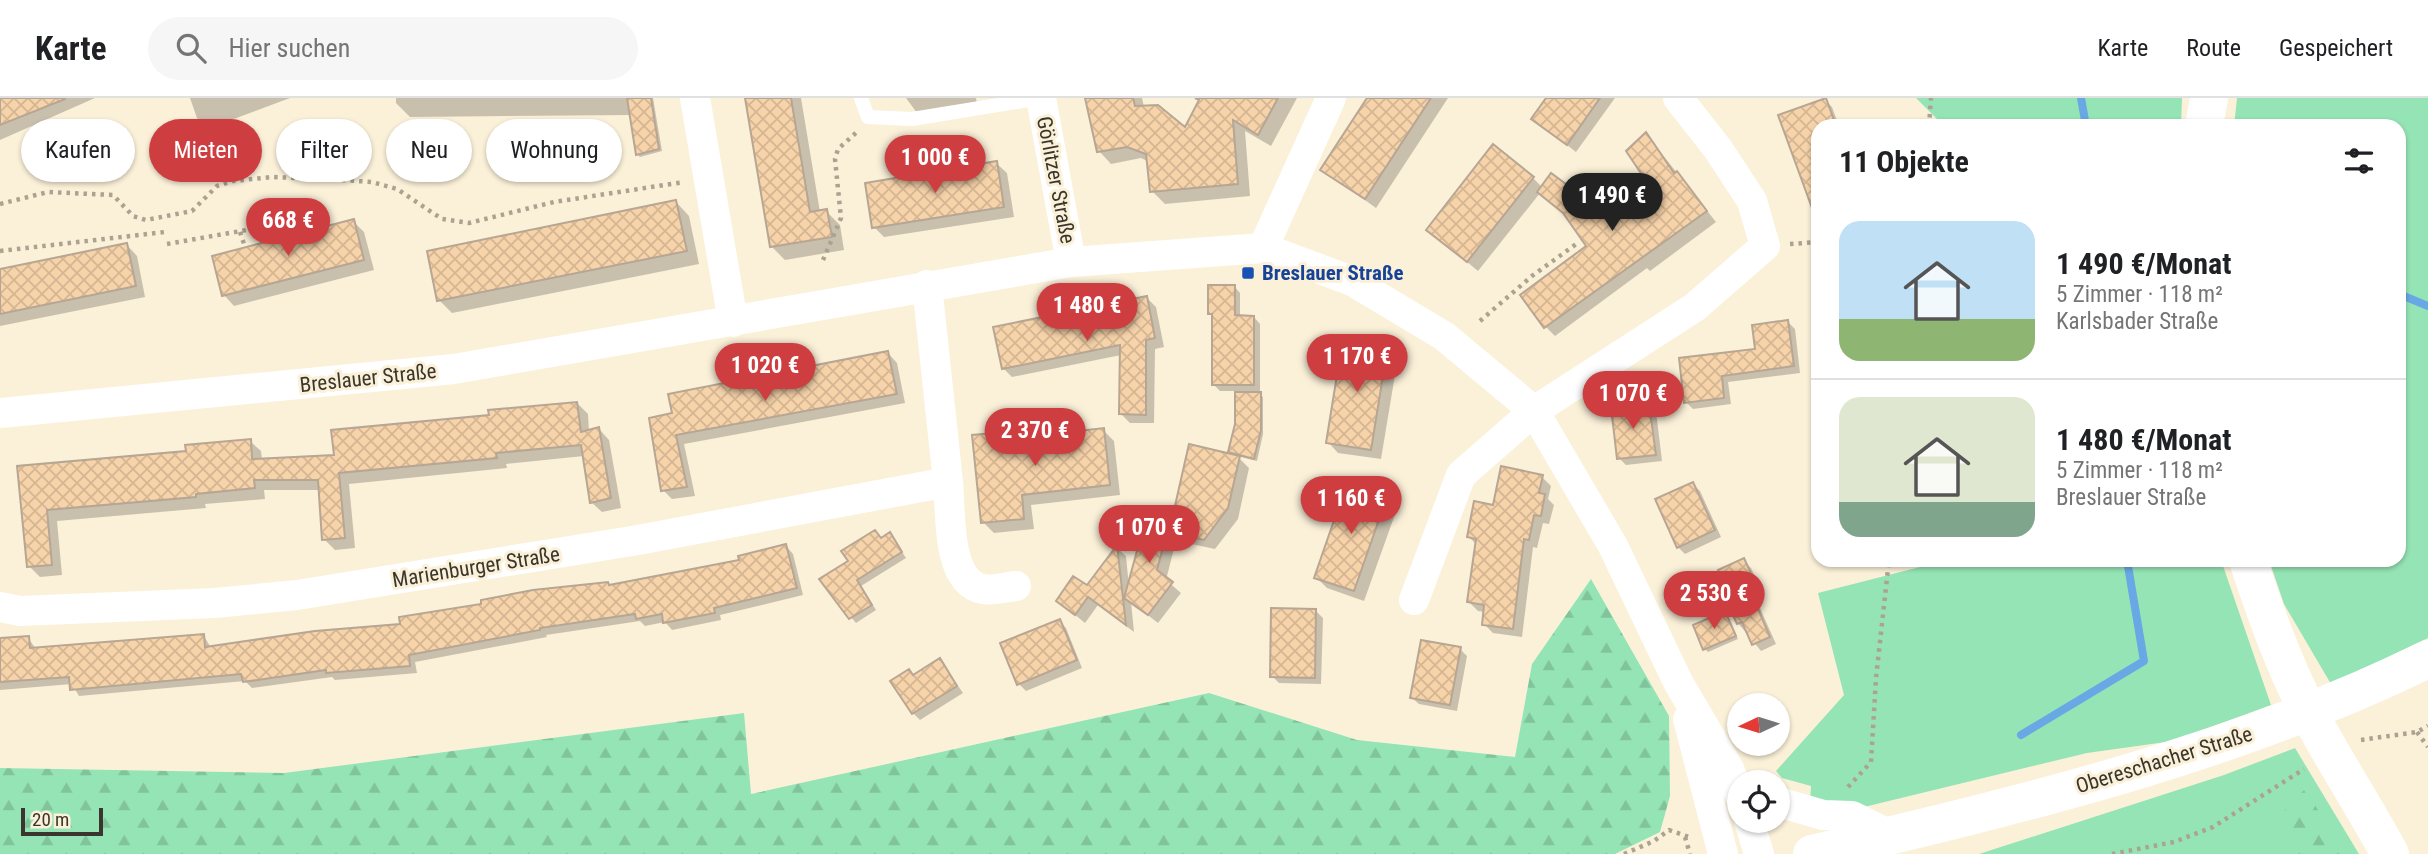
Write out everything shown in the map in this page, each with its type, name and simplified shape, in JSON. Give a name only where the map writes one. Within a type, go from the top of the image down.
[{"type":"main road","points":[[2205,119],[2208,98]]},
{"type":"main road","points":[[2250,567],[2275,642],[2340,778],[2390,854]]},
{"type":"main road","name":"Obereschacher Straße","points":[[1812,854],[2140,769],[2274,725],[2428,659]]},
{"type":"main road","points":[[2340,778],[2416,854]]},
{"type":"street","points":[[695,98],[733,322]]},
{"type":"street","name":"Görlitzer Straße","points":[[1041,98],[1071,261]]},
{"type":"street","points":[[1263,248],[1331,98]]},
{"type":"street","points":[[1414,600],[1461,475],[1534,411],[1695,307],[1765,246],[1752,201],[1718,149],[1678,98]]},
{"type":"street","name":"Breslauer Straße","points":[[0,413],[454,369],[1071,261],[1263,248],[1352,281],[1444,336],[1534,411],[1613,546],[1678,682],[1731,770]]},
{"type":"street","points":[[928,285],[956,562],[965,581],[984,590],[1016,586]]},
{"type":"street","name":"Marienburger Straße","points":[[0,607],[20,611],[47,610],[215,603],[298,595],[638,540],[948,482]]},
{"type":"street","name":"Breslauer Straße","points":[[1678,682],[1723,854]]},
{"type":"street","points":[[1790,805],[1823,815],[1852,816],[1890,835]]},
{"type":"street","points":[[1753,833],[1759,854]]},
{"type":"lane","points":[[861,98],[868,117],[912,119],[1041,98]]},
{"type":"path","points":[[1930,119],[1931,98]]},
{"type":"path","points":[[823,260],[841,218],[835,159],[838,149],[868,117]]},
{"type":"path","points":[[0,204],[48,192],[113,195],[133,216],[146,220],[192,211],[217,186],[233,181],[272,177],[372,182],[397,190],[442,219],[468,223],[554,202],[709,178]]},
{"type":"path","points":[[167,244],[309,219],[314,229]]},
{"type":"path","points":[[0,251],[165,232]]},
{"type":"path","points":[[240,232],[245,247]]},
{"type":"path","points":[[1480,321],[1579,242]]},
{"type":"path","points":[[1845,791],[1871,762],[1875,678],[1888,567]]},
{"type":"path","points":[[2357,740],[2417,732],[2428,726]]},
{"type":"path","points":[[2417,732],[2428,747]]},
{"type":"path","points":[[2112,854],[2174,842],[2340,778]]},
{"type":"path","points":[[1624,854],[1654,841],[1669,830],[1685,837],[1690,854]]},
{"type":"green space","points":[[1916,98],[2182,98],[2181,119],[1937,119]]},
{"type":"green space","points":[[2237,98],[2428,98],[2428,638],[2331,684],[2284,604],[2271,567],[2406,567],[2406,119],[2235,119]]},
{"type":"green space","points":[[1920,567],[2223,567],[2271,705],[2173,741],[2087,753],[1864,807],[1810,802],[1811,786],[1790,780],[1790,770],[1777,770],[1844,695],[1818,593]]},
{"type":"green space","points":[[1591,579],[1669,716],[1670,796],[1660,832],[1615,854],[0,854],[0,768],[284,773],[744,713],[751,794],[1209,693],[1357,740],[1515,757],[1532,664]]},
{"type":"green space","points":[[2295,748],[2359,854],[1979,854],[2224,775]]},
{"type":"green space","points":[[2305,789],[2345,854],[2298,854],[2279,816]]},
{"type":"building","points":[[0,98],[65,98],[65,99],[0,125]]},
{"type":"building","points":[[627,98],[651,98],[659,149],[636,155]]},
{"type":"building","points":[[745,98],[791,98],[810,212],[827,209],[832,237],[770,247]]},
{"type":"building","points":[[1085,98],[1133,98],[1135,106],[1158,105],[1185,127],[1199,100],[1195,98],[1278,98],[1258,135],[1233,120],[1238,184],[1150,192],[1146,154],[1127,147],[1097,152]]},
{"type":"building","points":[[1367,98],[1431,98],[1365,199],[1320,170]]},
{"type":"building","points":[[1546,98],[1600,98],[1567,145],[1531,119]]},
{"type":"building","points":[[1826,98],[1834,119],[1811,119],[1811,205],[1778,115]]},
{"type":"building","points":[[1646,132],[1674,173],[1677,171],[1707,211],[1544,328],[1520,295],[1586,246],[1563,213],[1537,192],[1551,173],[1613,219],[1652,190],[1626,151]]},
{"type":"building","points":[[1493,144],[1534,177],[1467,262],[1426,230]]},
{"type":"building","points":[[997,161],[1004,207],[872,228],[865,183]]},
{"type":"building","points":[[676,200],[687,251],[437,301],[427,251]]},
{"type":"building","points":[[354,219],[364,260],[222,296],[212,256]]},
{"type":"building","points":[[127,243],[136,286],[0,314],[0,269]]},
{"type":"building","points":[[1208,285],[1235,285],[1235,315],[1254,316],[1254,385],[1212,385],[1212,314],[1208,314]]},
{"type":"building","points":[[1147,296],[1155,338],[1146,340],[1146,415],[1119,414],[1120,345],[1002,369],[993,327]]},
{"type":"building","points":[[1788,320],[1794,366],[1722,376],[1724,398],[1684,403],[1679,358],[1755,349],[1752,325]]},
{"type":"building","points":[[1343,338],[1388,345],[1371,450],[1326,443]]},
{"type":"building","points":[[888,351],[897,394],[676,435],[687,487],[661,491],[649,418],[672,413],[668,394]]},
{"type":"building","points":[[1235,392],[1261,392],[1261,430],[1254,459],[1228,452],[1235,424]]},
{"type":"building","points":[[577,402],[581,432],[599,427],[611,498],[590,503],[581,445],[496,453],[497,458],[339,473],[345,538],[322,540],[318,480],[254,480],[255,488],[196,494],[196,497],[47,510],[52,565],[27,567],[17,466],[186,451],[185,445],[251,439],[252,459],[334,455],[331,430],[489,415],[488,410]]},
{"type":"building","points":[[1649,403],[1656,455],[1617,459],[1611,407]]},
{"type":"building","points":[[1104,428],[1110,485],[1022,495],[1024,519],[981,523],[972,435],[1015,431],[1016,438]]},
{"type":"building","points":[[1189,444],[1240,456],[1228,508],[1204,540],[1169,532]]},
{"type":"building","points":[[1501,466],[1543,475],[1539,493],[1545,494],[1541,516],[1534,515],[1529,540],[1524,539],[1513,629],[1482,625],[1484,605],[1467,602],[1476,539],[1467,537],[1474,501],[1493,505]]},
{"type":"building","points":[[1348,480],[1388,494],[1354,591],[1314,578]]},
{"type":"building","points":[[1693,482],[1715,530],[1677,548],[1655,499]]},
{"type":"building","points":[[1148,511],[1171,517],[1157,570],[1173,582],[1148,615],[1124,598]]},
{"type":"building","points":[[875,530],[881,538],[890,532],[902,552],[857,580],[872,605],[849,619],[819,579],[848,561],[841,551]]},
{"type":"building","points":[[786,544],[797,588],[714,608],[715,613],[663,623],[662,614],[636,619],[635,614],[540,628],[409,655],[410,666],[326,673],[326,670],[243,682],[241,674],[70,690],[69,677],[0,682],[0,638],[29,636],[30,648],[204,634],[205,647],[315,631],[400,624],[399,617],[481,604],[481,600],[533,590],[608,582],[609,585],[739,560],[738,556]]},
{"type":"building","points":[[1117,545],[1126,625],[1088,597],[1075,615],[1056,601],[1073,576],[1087,585]]},
{"type":"building","points":[[1744,558],[1757,587],[1750,590],[1770,637],[1752,645],[1742,622],[1737,624],[1722,591],[1727,589],[1718,570]]},
{"type":"building","points":[[1271,608],[1316,609],[1315,678],[1270,677]]},
{"type":"building","points":[[1725,611],[1736,636],[1703,650],[1693,625]]},
{"type":"building","points":[[1060,619],[1077,660],[1017,685],[1000,643]]},
{"type":"building","points":[[1421,640],[1461,647],[1450,705],[1410,698]]},
{"type":"building","points":[[940,658],[957,686],[912,714],[890,681],[909,669],[913,675]]},
{"type":"waterway","points":[[2081,98],[2085,119]]},
{"type":"waterway","points":[[2406,297],[2428,306]]},
{"type":"waterway","points":[[2021,735],[2144,661],[2128,567]]},
{"type":"place","name":"Breslauer Straße","points":[[1248,273]]}]
